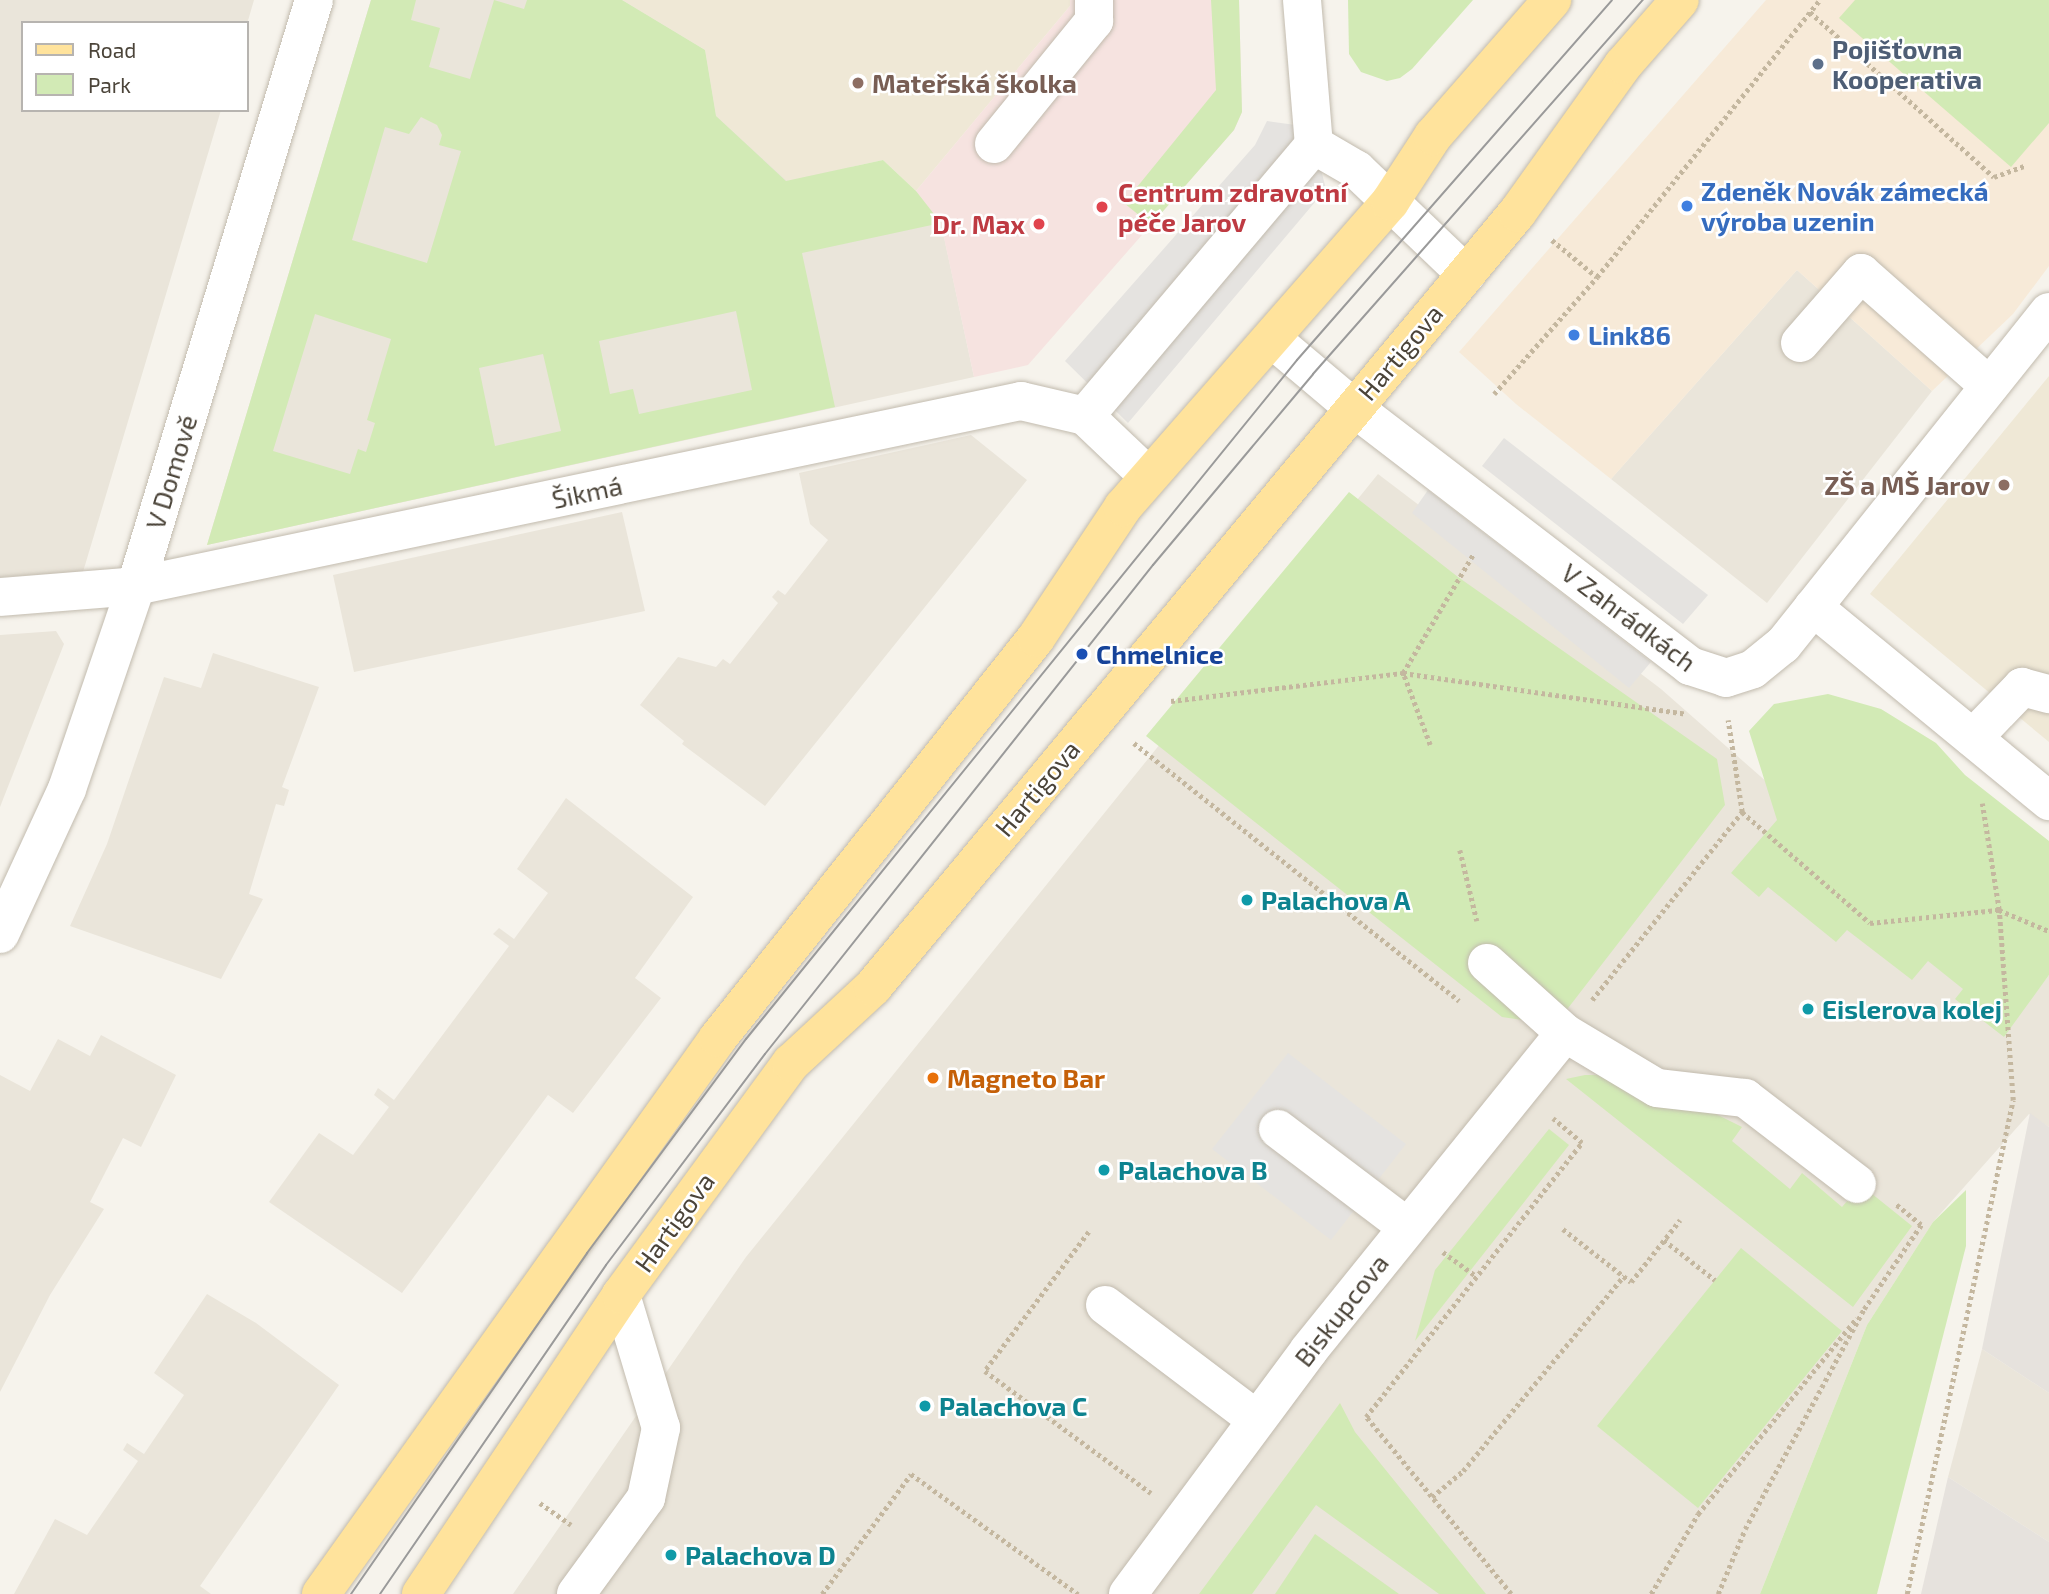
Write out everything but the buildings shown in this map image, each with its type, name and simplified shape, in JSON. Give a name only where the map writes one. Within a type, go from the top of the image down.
[{"type":"main road","points":[[321,1594],[718,1038],[1035,638],[1123,507],[1391,202],[1433,136],[1552,0]]},
{"type":"main road","name":"Hartigova","points":[[421,1594],[621,1295],[791,1063],[873,987],[1517,213],[1623,65],[1680,0]]},
{"type":"street","name":"V Domově","points":[[0,934],[67,789],[136,586],[314,0]]},
{"type":"street","points":[[994,144],[1094,21],[1094,0]]},
{"type":"street","points":[[1149,477],[1085,416],[1314,145],[1302,0]]},
{"type":"street","points":[[1314,145],[1357,170],[1466,274]]},
{"type":"street","points":[[1800,343],[1861,273],[1987,384]]},
{"type":"street","name":"V Zahrádkách","points":[[1272,339],[1354,408],[1664,646],[1702,673],[1735,675],[1753,669],[1783,645],[1987,384],[2042,335]]},
{"type":"street","name":"Šikmá","points":[[0,597],[136,586],[1021,401],[1085,416]]},
{"type":"street","points":[[1813,607],[2049,801]]},
{"type":"street","points":[[1973,738],[2022,687],[2049,694]]},
{"type":"street","points":[[1487,963],[1565,1033],[1657,1088],[1745,1098],[1857,1184]]},
{"type":"street","name":"Biskupcova","points":[[1128,1594],[1256,1419],[1406,1227],[1565,1033]]},
{"type":"street","points":[[1278,1129],[1406,1227]]},
{"type":"street","points":[[576,1594],[646,1498],[661,1428],[621,1295]]},
{"type":"street","points":[[1105,1305],[1256,1419]]},
{"type":"path","points":[[1494,394],[1597,277],[1820,0]]},
{"type":"path","points":[[1810,12],[1994,177],[2025,166]]},
{"type":"path","points":[[1545,235],[1597,277]]},
{"type":"path","points":[[1403,673],[1498,518]]},
{"type":"path","points":[[1403,673],[1430,745]]},
{"type":"path","points":[[1162,702],[1403,673],[1701,715]]},
{"type":"path","points":[[1714,717],[1727,718],[1742,812],[1870,923],[1999,910],[2049,931]]},
{"type":"path","points":[[1132,741],[1462,1004]]},
{"type":"path","points":[[1907,1594],[2013,1100],[1999,910],[1980,794]]},
{"type":"path","points":[[1565,1033],[1742,812]]},
{"type":"path","points":[[1460,850],[1487,963]]},
{"type":"path","points":[[1511,1594],[1366,1417],[1581,1143],[1518,1090]]},
{"type":"path","points":[[1651,1594],[1698,1514],[1864,1309],[1921,1225],[1867,1181],[1857,1184]]},
{"type":"path","points":[[1563,1229],[1631,1282],[1680,1220]]},
{"type":"path","points":[[1089,1232],[985,1371],[1182,1517]]},
{"type":"path","points":[[1664,1240],[1715,1280]]},
{"type":"path","points":[[1432,1497],[1464,1471],[1623,1276]]},
{"type":"path","points":[[1718,1594],[1745,1529],[1864,1309]]},
{"type":"path","points":[[821,1594],[911,1474],[1078,1594]]},
{"type":"shaded area","points":[[0,0],[254,0],[248,21],[21,21],[21,112],[220,112],[83,572],[0,577]]},
{"type":"shaded area","points":[[371,0],[622,0],[705,50],[716,116],[916,191],[941,223],[974,377],[207,545]]},
{"type":"shaded area","name":"Mateřská školka","points":[[622,0],[1070,0],[1070,6],[916,191],[883,160],[787,181],[716,116],[705,50]]},
{"type":"shaded area","points":[[1070,0],[1239,0],[1242,112],[1234,130],[1028,365],[974,377],[941,224],[916,191],[1070,6]]},
{"type":"shaded area","points":[[1766,0],[2049,0],[2049,266],[2013,314],[1932,391],[1797,270],[1611,479],[1516,404],[1459,352]]},
{"type":"shaded area","points":[[1267,121],[1310,127],[1326,189],[1128,423],[1065,361],[1255,145]]},
{"type":"shaded area","points":[[1797,270],[1932,391],[1767,603],[1611,479]]},
{"type":"shaded area","name":"ZŠ a MŠ Jarov","points":[[2049,376],[2049,742],[1870,594]]},
{"type":"shaded area","points":[[971,435],[1027,480],[765,806],[682,744],[684,741],[640,705],[678,657],[716,667],[723,659],[730,664],[778,603],[772,597],[778,590],[785,595],[828,540],[810,524],[799,473]]},
{"type":"shaded area","points":[[1504,438],[1708,595],[1683,624],[1482,466]]},
{"type":"shaded area","points":[[1378,474],[1661,689],[2024,1008],[2049,975],[2049,1127],[2029,1114],[1933,1222],[1867,1325],[1760,1594],[513,1594],[746,1257]]},
{"type":"shaded area","points":[[1428,490],[1651,662],[1629,688],[1412,513]]},
{"type":"shaded area","points":[[622,512],[645,611],[354,672],[333,575]]},
{"type":"shaded area","points":[[56,631],[64,644],[0,807],[0,635]]},
{"type":"shaded area","points":[[213,653],[319,687],[282,787],[289,790],[284,806],[276,804],[249,894],[263,899],[221,979],[70,926],[107,844],[164,677],[201,688]]},
{"type":"shaded area","points":[[566,798],[693,897],[635,978],[661,998],[573,1113],[548,1095],[402,1293],[269,1202],[319,1133],[353,1155],[389,1107],[374,1095],[378,1088],[394,1100],[509,946],[493,934],[499,928],[514,939],[548,893],[517,869]]},
{"type":"shaded area","points":[[101,1035],[176,1075],[141,1147],[123,1138],[90,1202],[104,1209],[50,1295],[0,1392],[0,1075],[30,1091],[58,1039],[90,1056]]},
{"type":"shaded area","points":[[1288,1053],[1406,1144],[1331,1240],[1212,1149]]},
{"type":"shaded area","points":[[2030,1113],[2049,1127],[2049,1393],[1982,1349]]},
{"type":"shaded area","points":[[207,1294],[256,1323],[339,1385],[200,1586],[211,1594],[14,1594],[55,1519],[87,1535],[138,1461],[123,1450],[127,1443],[144,1454],[184,1395],[154,1373]]},
{"type":"shaded area","points":[[1982,1349],[2049,1393],[2049,1542],[1948,1477]]},
{"type":"shaded area","points":[[1948,1477],[2049,1542],[2049,1594],[1921,1594]]},
{"type":"green space","points":[[371,0],[416,0],[411,20],[440,28],[429,67],[470,79],[494,0],[524,9],[527,0],[622,0],[705,50],[716,116],[786,181],[883,160],[916,191],[941,223],[802,253],[835,407],[207,545]],"holes":[[[421,117],[437,125],[442,135],[439,145],[461,151],[427,263],[352,240],[385,127],[409,134]],[[736,311],[752,390],[639,414],[633,389],[610,394],[599,341]],[[315,314],[391,339],[367,420],[375,423],[366,452],[358,449],[350,474],[273,451]],[[543,354],[561,431],[495,446],[479,368]]]},
{"type":"green space","points":[[1211,0],[1239,0],[1242,112],[1234,130],[1151,225],[1124,203],[1216,90]]},
{"type":"green space","points":[[1348,0],[1473,0],[1412,69],[1400,78],[1387,81],[1361,72],[1349,54]]},
{"type":"green space","points":[[1855,0],[2049,0],[2049,123],[2011,167],[1839,18]]},
{"type":"green space","points":[[1349,492],[1458,577],[1717,759],[1725,805],[1555,1025],[1502,1017],[1146,736]]},
{"type":"green space","points":[[1828,694],[1881,709],[1936,743],[1965,775],[2049,841],[2049,975],[2004,1037],[1955,999],[1963,989],[1928,961],[1912,980],[1847,930],[1836,942],[1768,887],[1759,897],[1731,873],[1777,820],[1749,731],[1774,704]]},
{"type":"green space","points":[[1600,1075],[1712,1112],[1742,1127],[1732,1141],[1790,1189],[1802,1173],[1842,1207],[1861,1185],[1912,1226],[1853,1307],[1566,1079]]},
{"type":"green space","points":[[1549,1129],[1569,1145],[1415,1341],[1435,1270]]},
{"type":"green space","points":[[1966,1190],[1966,1246],[1877,1594],[1760,1594],[1867,1325],[1933,1222]]},
{"type":"green space","points":[[1741,1248],[1842,1331],[1698,1508],[1597,1426]]},
{"type":"green space","points":[[1340,1403],[1355,1432],[1486,1594],[1439,1594],[1316,1505],[1252,1594],[1199,1594]]},
{"type":"green space","points":[[1315,1534],[1399,1594],[1275,1594]]},
{"type":"tram line","points":[[351,1594],[587,1253],[746,1039],[1297,360],[1612,0]]},
{"type":"tram line","points":[[380,1594],[606,1265],[765,1054],[1153,565],[1313,374],[1643,0]]},
{"type":"place","name":"Pojišťovna Kooperativa","points":[[1818,64]]},
{"type":"place","name":"Mateřská školka","points":[[858,83]]},
{"type":"place","name":"Zdeněk Novák zámecká výroba uzenin","points":[[1687,206]]},
{"type":"place","name":"Centrum zdravotní péče Jarov","points":[[1102,207]]},
{"type":"place","name":"Dr. Max","points":[[1039,224]]},
{"type":"place","name":"Link86","points":[[1574,335]]},
{"type":"place","name":"ZŠ a MŠ Jarov","points":[[2004,485]]},
{"type":"place","name":"Chmelnice","points":[[1082,654]]},
{"type":"place","name":"Palachova A","points":[[1247,900]]},
{"type":"place","name":"Eislerova kolej","points":[[1808,1009]]},
{"type":"place","name":"Magneto Bar","points":[[933,1078]]},
{"type":"place","name":"Palachova B","points":[[1104,1170]]},
{"type":"place","name":"Palachova C","points":[[925,1406]]},
{"type":"place","name":"Palachova D","points":[[671,1555]]}]
